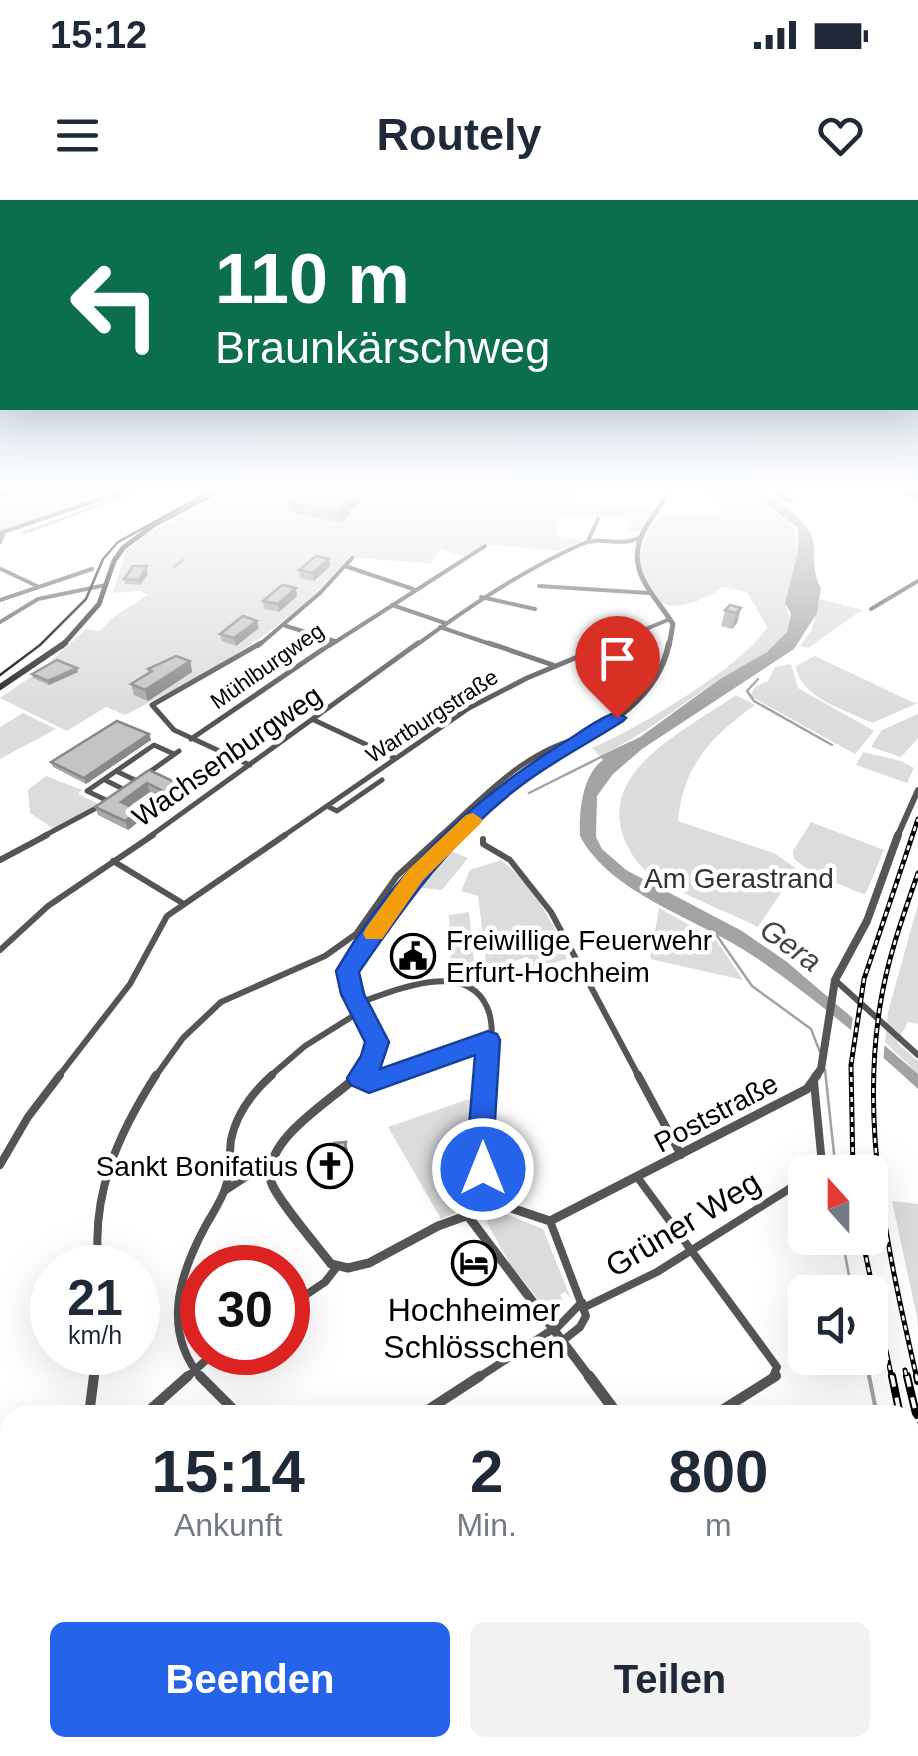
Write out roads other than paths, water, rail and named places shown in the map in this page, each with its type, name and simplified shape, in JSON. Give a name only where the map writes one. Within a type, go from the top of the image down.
[{"type":"main road","points":[[0,687],[74,635],[96,610],[111,566]]},
{"type":"street","points":[[251,766],[169,727],[152,704],[243,656],[285,625],[345,566],[414,589]]},
{"type":"street","name":"Mühlburgweg","points":[[191,739],[453,566]]},
{"type":"street","name":"Wachsenburgweg","points":[[0,950],[48,906],[251,766],[480,597],[541,566]]},
{"type":"street","points":[[336,1268],[271,1183],[269,1172],[276,1152],[315,1108],[360,1078],[377,1050],[374,1030],[359,1007],[348,971],[407,886],[503,790],[630,706],[661,675],[669,650],[670,618],[649,594],[635,566]]},
{"type":"street","points":[[1,569],[8,576],[39,587]]},
{"type":"street","points":[[2,600],[92,569]]},
{"type":"street","points":[[870,609],[918,581]]},
{"type":"street","points":[[0,622],[44,598],[106,585]]},
{"type":"street","points":[[540,586],[649,594]]},
{"type":"street","points":[[480,597],[535,609]]},
{"type":"street","points":[[2,600],[18,610]]},
{"type":"street","points":[[391,605],[554,666]]},
{"type":"street","name":"Wartburgstraße","points":[[0,1166],[31,1110],[132,981],[158,926],[184,904],[470,708],[554,666],[670,618]]},
{"type":"street","points":[[285,625],[335,641]]},
{"type":"street","points":[[313,720],[395,758]]},
{"type":"street","points":[[96,1245],[99,1196],[130,1123],[180,1042],[222,1002],[305,967],[356,934],[390,886],[426,848],[520,763],[587,736]]},
{"type":"street","points":[[0,860],[108,801],[177,752],[154,745],[87,790],[108,801]]},
{"type":"street","points":[[141,754],[161,764]]},
{"type":"street","points":[[129,762],[150,772]]},
{"type":"street","points":[[116,771],[137,781]]},
{"type":"street","points":[[104,780],[124,790]]},
{"type":"street","name":"Wartburgstraße","points":[[329,807],[337,812],[382,780]]},
{"type":"street","name":"Poststraße","points":[[550,1221],[796,1096],[814,1081],[821,1069],[834,985],[867,921],[886,862],[918,790]]},
{"type":"street","points":[[483,839],[483,844],[510,860],[550,912],[682,1156]]},
{"type":"street","points":[[407,886],[402,884],[426,848]]},
{"type":"street","points":[[113,861],[184,904]]},
{"type":"street","points":[[197,1245],[226,1190],[232,1134],[246,1104],[266,1079],[302,1047],[359,1007],[439,981],[470,991],[488,1008],[491,1022],[480,1152],[483,1169],[504,1193],[506,1204]]},
{"type":"street","points":[[834,985],[918,1055]]},
{"type":"street","points":[[360,1078],[369,1083],[488,1040]]},
{"type":"street","points":[[814,1081],[821,1155]]},
{"type":"street","points":[[230,1165],[246,1177]]},
{"type":"street","points":[[226,1190],[246,1177],[269,1172]]},
{"type":"street","points":[[638,1178],[777,1367],[776,1376],[730,1405]]},
{"type":"street","name":"Grüner Weg","points":[[583,1305],[594,1307],[788,1189]]},
{"type":"street","points":[[310,1293],[336,1268],[369,1264],[423,1234],[506,1204],[550,1221],[583,1305],[580,1327],[562,1342]]},
{"type":"street","points":[[468,1216],[610,1405]]},
{"type":"street","points":[[180,1287],[180,1315]]},
{"type":"street","points":[[437,1404],[553,1330],[583,1305]]},
{"type":"street","points":[[90,1405],[94,1375]]},
{"type":"street","points":[[156,1405],[190,1375]]},
{"type":"street","points":[[201,1375],[229,1405]]},
{"type":"waterway","points":[[758,679],[747,691],[754,701],[832,745]]},
{"type":"waterway","points":[[529,793],[601,757]]},
{"type":"waterway","points":[[713,930],[752,986],[811,1029],[820,1052]]},
{"type":"waterway","points":[[825,1070],[834,1155]]},
{"type":"waterway","points":[[845,1255],[849,1275]]},
{"type":"waterway","points":[[869,1375],[870,1379]]},
{"type":"waterway","points":[[869,1376],[875,1405]]},
{"type":"tram line","points":[[0,675],[40,645],[86,599],[100,566]]},
{"type":"railway","points":[[853,1155],[851,1065],[864,979],[918,819]]},
{"type":"railway","points":[[917,1379],[888,1240],[873,1100],[883,989],[918,873]]},
{"type":"railway","points":[[866,1255],[892,1379]]},
{"type":"railway","points":[[905,1370],[907,1379]]},
{"type":"railway","points":[[892,1376],[898,1405]]},
{"type":"railway","points":[[907,1376],[914,1405]]},
{"type":"railway","points":[[917,1376],[918,1381]]},
{"type":"place","name":"Freiwillige Feuerwehr Erfurt-Hochheim","points":[[413,956]]},
{"type":"place","name":"Sankt Bonifatius","points":[[330,1166]]},
{"type":"place","name":"Hochheimer Schlösschen","points":[[474,1263]]},
{"type":"park label","name":"Am Gerastrand","points":[[739,878]]},
{"type":"water label","name":"Gera","points":[[791,945]]}]
